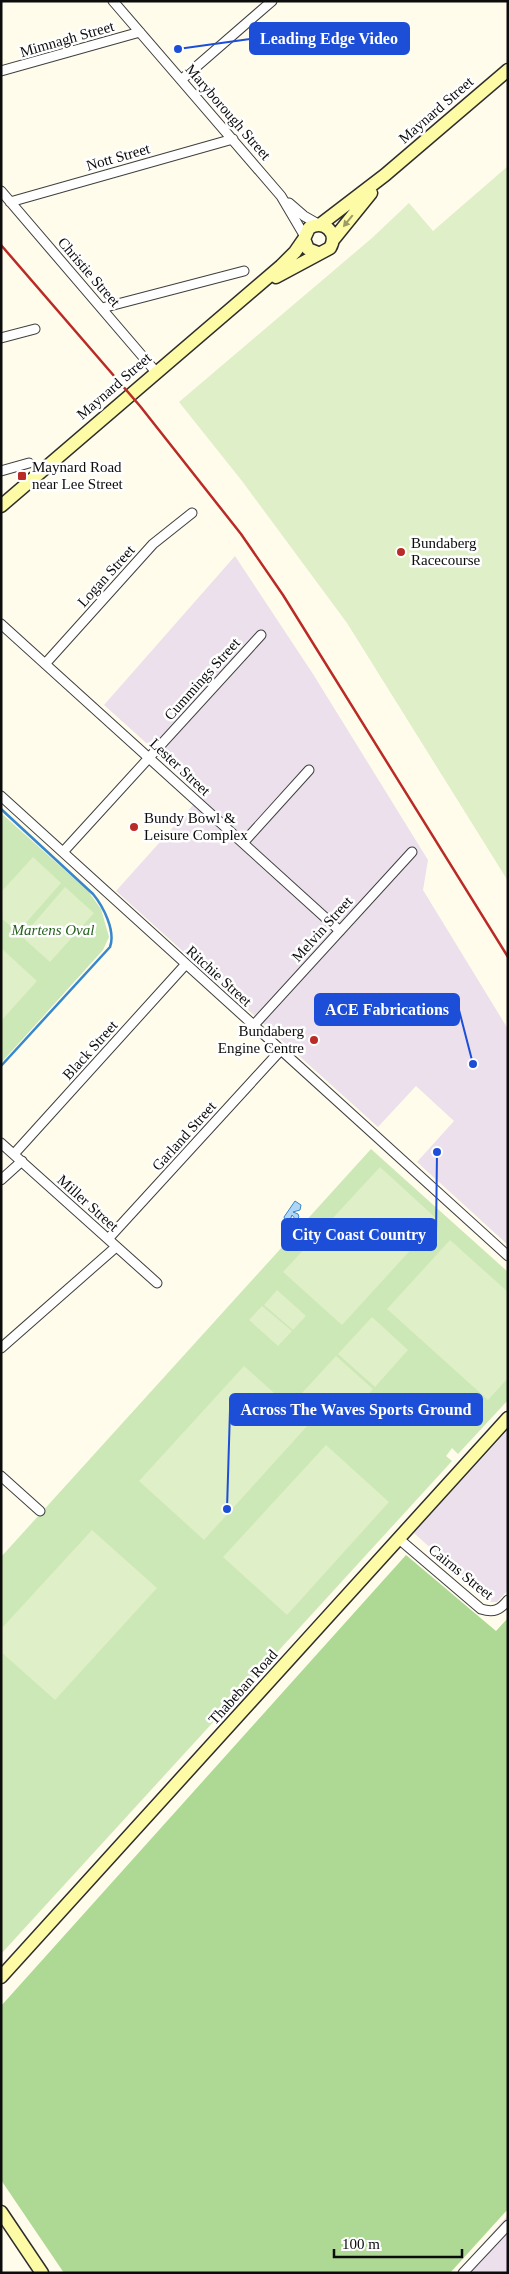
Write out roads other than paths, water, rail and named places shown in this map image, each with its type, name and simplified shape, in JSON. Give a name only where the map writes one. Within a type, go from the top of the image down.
[{"type":"street","name":"Maryborough Street","points":[[113,1],[282,196],[304,216],[319,224]]},
{"type":"street","points":[[181,80],[272,1]]},
{"type":"street","name":"Mimnagh Street","points":[[1,71],[140,32]]},
{"type":"street","name":"Maynard Street","points":[[319,224],[385,175],[508,70]]},
{"type":"street","name":"Nott Street","points":[[10,202],[233,139]]},
{"type":"street","name":"Maynard Street","points":[[333,240],[385,175]]},
{"type":"street","name":"Christie Street","points":[[1,191],[156,372]]},
{"type":"street","name":"Maryborough Street","points":[[282,196],[304,237]]},
{"type":"street","points":[[319,224],[330,230],[333,240],[328,250],[318,254],[308,249],[304,237],[309,228],[319,224]]},
{"type":"street","name":"Maynard Street","points":[[1,506],[250,292],[295,252],[304,237]]},
{"type":"street","name":"Maynard Street","points":[[250,292],[318,254]]},
{"type":"street","points":[[102,308],[244,271]]},
{"type":"street","points":[[1,338],[36,329]]},
{"type":"street","points":[[1,471],[29,463]]},
{"type":"street","name":"Logan Street","points":[[45,664],[153,544],[192,513]]},
{"type":"street","name":"Lester Street","points":[[1,624],[340,931]]},
{"type":"street","name":"Cummings Street","points":[[63,852],[260,635]]},
{"type":"street","points":[[243,843],[309,770]]},
{"type":"street","name":"Ritchie Street","points":[[1,796],[508,1256]]},
{"type":"street","name":"Melvin Street","points":[[253,1026],[412,852]]},
{"type":"street","name":"Black Street","points":[[14,1154],[186,964]]},
{"type":"street","name":"Garland Street","points":[[108,1239],[280,1051]]},
{"type":"street","name":"Miller Street","points":[[1,1143],[157,1283]]},
{"type":"street","points":[[1,1180],[22,1161]]},
{"type":"street","points":[[1,1348],[116,1247]]},
{"type":"street","name":"Thabeban Road","points":[[1,1977],[508,1418]]},
{"type":"street","points":[[1,1476],[40,1511]]},
{"type":"street","name":"Cairns Street","points":[[399,1538],[481,1609],[490,1612],[500,1609],[508,1600]]},
{"type":"street","points":[[1,2212],[42,2273]]},
{"type":"street","points":[[464,2273],[508,2225]]},
{"type":"water","points":[[295,1201],[301,1205],[300,1210],[293,1212],[298,1214],[299,1217],[296,1220],[292,1215],[290,1220],[285,1221],[284,1217]]},
{"type":"waterway","points":[[1,809],[93,894],[108,919],[111,934],[110,947],[1,1066]]},
{"type":"railway","points":[[1,245],[140,406],[241,534],[283,595],[508,957]]},
{"type":"place","name":"Leading Edge Video","points":[[178,49]]},
{"type":"place","name":"Maynard Road near Lee Street","points":[[22,476]]},
{"type":"place","name":"Bundaberg Racecourse","points":[[401,552]]},
{"type":"place","name":"Bundy Bowl & Leisure Complex","points":[[134,827]]},
{"type":"place","name":"Bundaberg Engine Centre","points":[[314,1040]]},
{"type":"place","name":"ACE Fabrications","points":[[473,1064]]},
{"type":"place","name":"City Coast Country","points":[[437,1152]]},
{"type":"place","name":"Across The Waves Sports Ground","points":[[227,1509]]},
{"type":"park label","name":"Martens Oval","points":[[53,930]]}]
